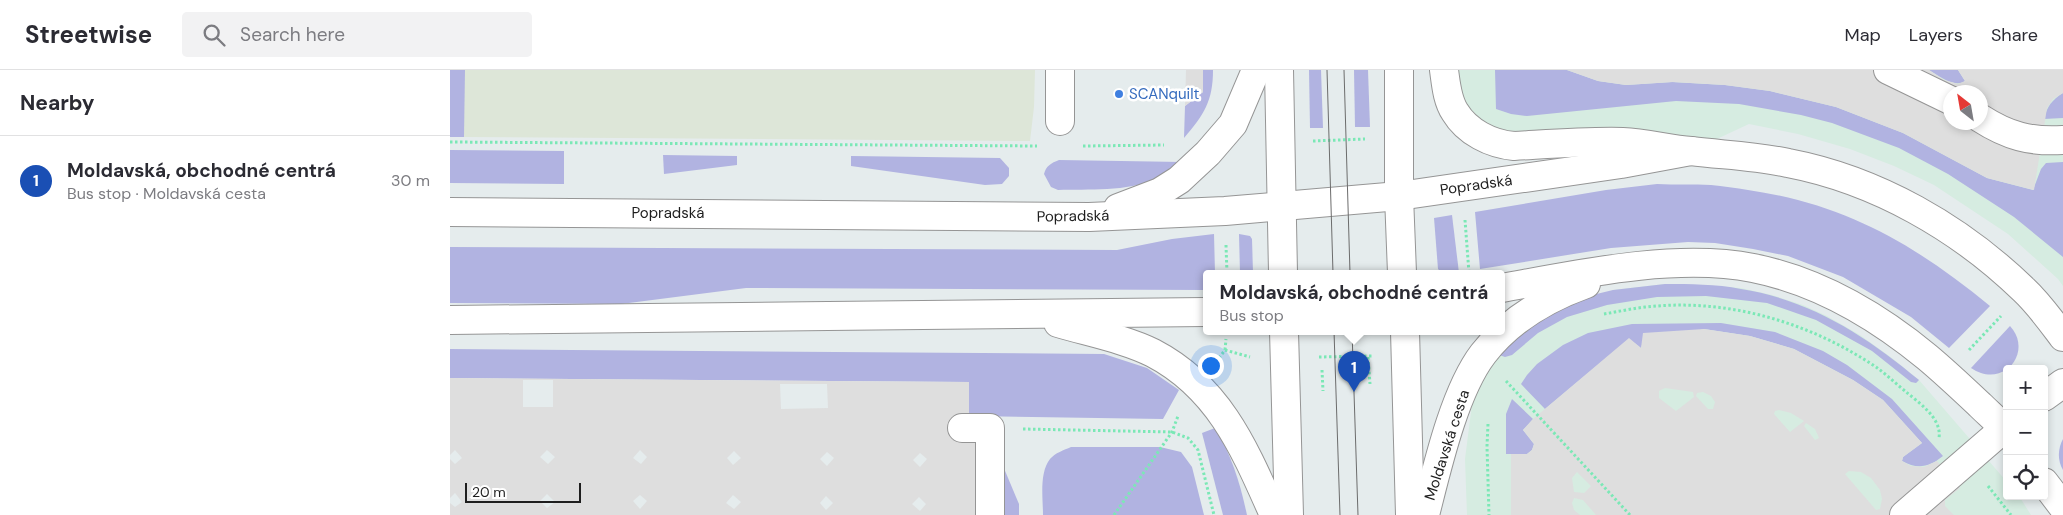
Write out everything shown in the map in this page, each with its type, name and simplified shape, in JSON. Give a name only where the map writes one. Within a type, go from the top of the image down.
[{"type":"street","points":[[1060,70],[1060,121]]},
{"type":"street","points":[[1089,216],[1134,203],[1160,192],[1179,180],[1208,153],[1233,124],[1256,70]]},
{"type":"street","points":[[1279,70],[1283,270]]},
{"type":"street","points":[[1399,70],[1398,143],[1402,270]]},
{"type":"street","points":[[1444,70],[1450,102],[1455,112],[1467,125],[1482,136],[1502,145],[1624,142],[1740,155],[1817,170],[1886,195],[1928,217],[1958,236],[1987,258],[2026,291],[2063,337]]},
{"type":"street","points":[[1888,70],[1943,97]]},
{"type":"street","points":[[1988,123],[1995,128],[2025,139],[2063,140]]},
{"type":"street","name":"Popradská","points":[[450,212],[1089,216],[1226,211],[1399,196],[1621,164],[1691,151]]},
{"type":"street","points":[[1505,288],[1643,265],[1696,264],[1752,268],[1782,275],[1810,285],[1860,309],[1914,346],[2003,426]]},
{"type":"street","name":"Moldavská cesta","points":[[1505,331],[1530,311],[1564,293],[1643,265]]},
{"type":"street","points":[[450,320],[705,316],[1032,316],[1203,312]]},
{"type":"street","points":[[1032,316],[1152,352],[1189,377],[1217,404],[1231,426],[1274,515]]},
{"type":"street","points":[[1284,335],[1289,515]]},
{"type":"street","name":"Moldavská cesta","points":[[1425,515],[1456,409],[1477,363],[1499,335]]},
{"type":"street","name":"Moldavská cesta","points":[[1405,342],[1410,515]]},
{"type":"street","points":[[2048,394],[2063,383]]},
{"type":"street","points":[[962,428],[990,428],[990,515]]},
{"type":"street","points":[[1904,515],[1958,467],[2003,431]]},
{"type":"street","points":[[2048,487],[2063,507]]},
{"type":"path","points":[[1280,149],[1309,142],[1329,140],[1372,139],[1398,143]]},
{"type":"path","points":[[450,142],[1038,146]]},
{"type":"path","points":[[1078,146],[1168,145]]},
{"type":"path","points":[[1918,402],[2026,291]]},
{"type":"path","points":[[1599,315],[1657,306],[1713,307],[1757,313],[1829,340],[1877,367],[1918,402],[1933,418],[1940,430],[1938,445],[1968,478],[1983,481],[2011,515]]},
{"type":"path","points":[[1285,358],[1368,357],[1405,342]]},
{"type":"path","points":[[1322,357],[1323,391]]},
{"type":"path","points":[[1368,357],[1370,390]]},
{"type":"path","points":[[1500,386],[1503,378],[1630,515]]},
{"type":"path","points":[[1488,421],[1487,446],[1490,515]]},
{"type":"path","points":[[1020,429],[1172,432],[1188,438],[1198,450],[1214,515]]},
{"type":"path","points":[[1114,515],[1172,432]]},
{"type":"shaded area","points":[[450,70],[1035,70],[1034,107],[1030,141],[464,137],[464,105]]},
{"type":"shaded area","points":[[450,70],[465,70],[464,137],[450,137]]},
{"type":"shaded area","points":[[1186,70],[1203,70],[1203,92],[1185,106]]},
{"type":"shaded area","points":[[1203,70],[1213,70],[1213,81],[1209,99],[1202,115],[1184,138],[1185,106],[1203,92]]},
{"type":"shaded area","points":[[1309,70],[1321,70],[1323,128],[1310,128]]},
{"type":"shaded area","points":[[1354,70],[1368,70],[1370,127],[1355,127]]},
{"type":"shaded area","points":[[1444,70],[2063,70],[2063,286],[2058,279],[2008,234],[1934,185],[1894,166],[1850,149],[1798,134],[1749,124],[1691,151],[1482,137]]},
{"type":"shaded area","points":[[1495,70],[1567,70],[1598,81],[1626,85],[1672,82],[1725,85],[1770,91],[1836,107],[1903,133],[1987,178],[2033,190],[2041,169],[2046,163],[2063,162],[2063,257],[2014,217],[1948,174],[1899,148],[1832,123],[1801,115],[1739,104],[1676,101],[1527,116],[1511,114],[1496,109]]},
{"type":"shaded area","points":[[1567,70],[1929,70],[1944,80],[1958,84],[1965,81],[1958,70],[2063,70],[2063,93],[2053,99],[2047,108],[2034,190],[1987,178],[1903,133],[1836,107],[1770,91],[1725,85],[1673,82],[1626,85],[1598,81]]},
{"type":"shaded area","points":[[1929,70],[1958,70],[1965,81],[1961,83],[1951,82]]},
{"type":"shaded area","points":[[2063,93],[2063,118],[2044,119],[2050,104]]},
{"type":"shaded area","points":[[450,150],[564,151],[564,184],[450,183]]},
{"type":"shaded area","points":[[663,155],[737,156],[737,165],[664,174]]},
{"type":"shaded area","points":[[851,156],[1000,158],[1009,168],[1009,176],[1002,184],[985,185],[851,166]]},
{"type":"shaded area","points":[[1059,160],[1182,162],[1155,179],[1133,186],[1107,189],[1058,190],[1051,187],[1044,174],[1049,165]]},
{"type":"shaded area","points":[[1657,184],[1711,185],[1748,190],[1816,205],[1878,230],[1906,246],[1935,264],[1990,306],[1949,348],[1911,317],[1843,277],[1788,256],[1753,249],[1715,243],[1688,242],[1611,248],[1480,269],[1475,212],[1606,190]]},
{"type":"shaded area","points":[[1452,215],[1459,270],[1438,269],[1434,218]]},
{"type":"shaded area","points":[[1214,234],[1215,270],[1203,270],[1203,290],[746,288],[621,304],[450,303],[450,247],[1117,250],[1172,239]]},
{"type":"shaded area","points":[[1239,234],[1250,236],[1252,239],[1253,270],[1240,270]]},
{"type":"shaded area","points":[[1665,284],[1741,288],[1803,305],[1827,316],[1860,335],[1919,380],[2003,477],[2003,500],[2022,500],[2031,515],[1467,515],[1465,459],[1472,404],[1484,375],[1504,348],[1613,290]]},
{"type":"shaded area","points":[[1665,284],[1732,287],[1767,294],[1791,302],[1814,311],[1858,335],[1919,380],[1916,383],[1911,382],[1872,351],[1816,320],[1767,303],[1706,296],[1657,297],[1607,305],[1567,317],[1538,333],[1512,355],[1505,357],[1499,355],[1530,324],[1580,298],[1613,290]]},
{"type":"shaded area","points":[[1721,323],[1775,332],[1823,351],[1847,365],[1892,399],[1943,456],[1933,463],[1923,466],[1913,466],[1902,461],[1903,457],[1922,443],[1883,400],[1853,380],[1794,349],[1750,336],[1704,329],[1642,345],[1641,348],[1629,339],[1545,409],[1521,384],[1537,364],[1563,345],[1588,333],[1632,324]]},
{"type":"shaded area","points":[[2010,326],[2017,336],[2019,347],[2017,357],[2012,365],[2003,365],[2003,371],[1994,374],[1983,374],[1971,368]]},
{"type":"shaded area","points":[[1704,329],[1750,336],[1794,349],[1853,380],[1883,400],[1922,443],[1903,457],[1902,461],[1911,466],[1924,467],[1937,461],[1960,488],[1945,500],[1945,506],[1954,515],[1596,515],[1583,500],[1574,498],[1572,503],[1574,510],[1580,515],[1511,515],[1511,454],[1527,454],[1532,450],[1534,444],[1523,430],[1533,419],[1629,338],[1641,348],[1643,333]],"holes":[[[1665,388],[1693,392],[1694,397],[1676,411],[1659,398],[1659,391]],[[1703,392],[1711,396],[1715,402],[1713,409],[1708,409],[1696,396],[1697,393]],[[1779,410],[1791,413],[1804,421],[1790,432],[1774,414],[1775,411]],[[1806,423],[1815,429],[1819,438],[1815,440],[1804,426]],[[1849,471],[1861,472],[1871,478],[1880,490],[1882,499],[1880,509],[1876,510],[1845,474]],[[1577,472],[1591,486],[1584,493],[1574,492],[1572,478]]]},
{"type":"shaded area","points":[[450,349],[1104,354],[1147,368],[1179,390],[1163,419],[972,416],[969,413],[969,382],[450,378]]},
{"type":"shaded area","points":[[450,378],[969,382],[969,413],[977,428],[975,515],[450,515],[450,503],[455,507],[462,502],[455,493],[450,498],[450,459],[455,464],[462,458],[455,450],[450,455]],"holes":[[[523,380],[553,380],[553,407],[523,407]],[[780,384],[827,384],[828,408],[781,409]],[[547,450],[555,457],[548,464],[540,457]],[[640,450],[647,457],[641,464],[633,458]],[[734,451],[741,458],[733,465],[727,458]],[[827,452],[834,458],[827,466],[820,459]],[[920,453],[927,459],[920,467],[913,460]],[[547,494],[555,502],[547,508],[540,501]],[[640,495],[647,501],[640,509],[633,501]],[[733,495],[741,502],[734,509],[726,503]],[[826,496],[833,503],[826,510],[820,503]],[[919,497],[926,504],[920,511],[912,504]]]},
{"type":"shaded area","points":[[1512,399],[1533,419],[1523,430],[1534,444],[1532,450],[1527,454],[1506,454],[1506,414]]},
{"type":"shaded area","points":[[1215,428],[1235,470],[1247,515],[1223,515],[1202,433]]},
{"type":"shaded area","points":[[2063,439],[2063,470],[2059,454]]},
{"type":"shaded area","points":[[1071,447],[1160,447],[1181,452],[1192,467],[1204,515],[1043,515],[1042,486],[1044,471],[1054,455]]},
{"type":"shaded area","points":[[1003,466],[1019,504],[1019,515],[999,515]]},
{"type":"tram line","points":[[1327,70],[1333,270]]},
{"type":"tram line","points":[[1344,70],[1350,270]]},
{"type":"tram line","points":[[1334,335],[1340,515]]},
{"type":"tram line","points":[[1352,335],[1358,515]]},
{"type":"place","name":"SCANquilt","points":[[1119,94]]},
{"type":"place","name":"Moldavská, obchodné centrá","points":[[1354,392]]}]
